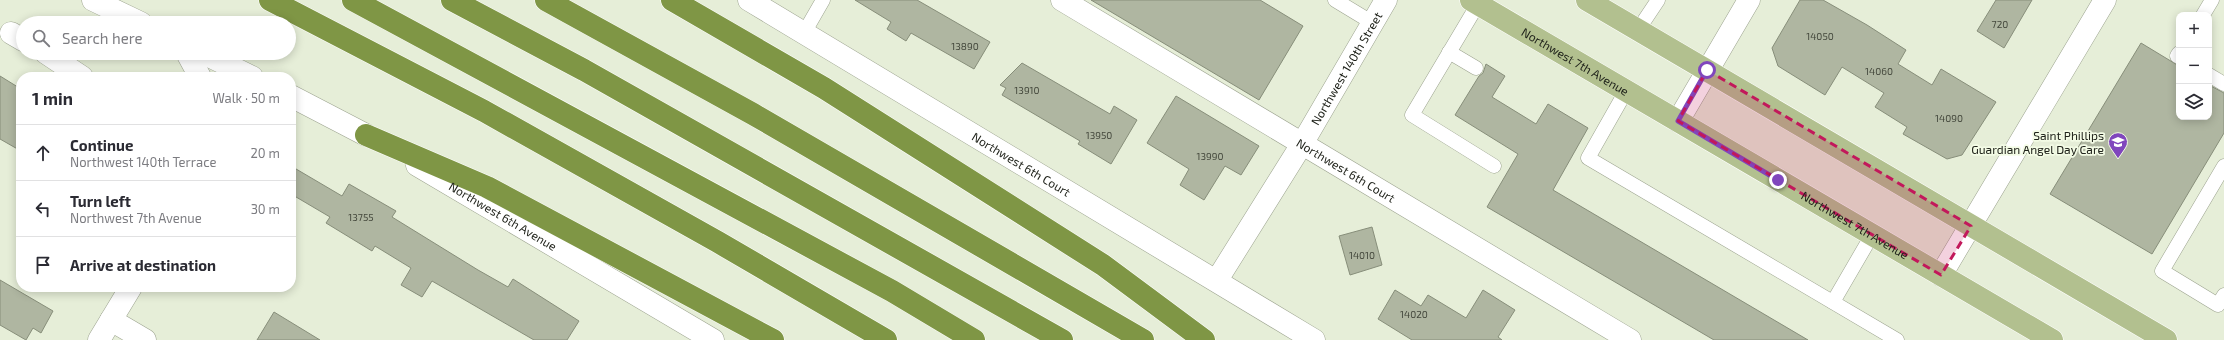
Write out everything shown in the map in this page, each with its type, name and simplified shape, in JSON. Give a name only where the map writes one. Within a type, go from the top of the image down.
[{"type":"highway","points":[[270,0],[484,112],[718,242],[886,340]]},
{"type":"highway","points":[[353,0],[892,291],[974,340]]},
{"type":"highway","points":[[452,0],[590,74],[1062,340]]},
{"type":"highway","points":[[546,0],[760,118],[1143,340]]},
{"type":"highway","points":[[672,0],[824,88],[1090,257],[1204,340]]},
{"type":"highway","points":[[366,134],[487,187],[773,340]]},
{"type":"main road","points":[[1587,0],[2166,340]]},
{"type":"main road","name":"Northwest 7th Avenue","points":[[1475,2],[2052,340]]},
{"type":"street","points":[[93,0],[126,16]]},
{"type":"street","name":"Northwest 6th Court","points":[[1062,0],[1630,340]]},
{"type":"street","name":"Northwest 140th Street","points":[[1217,280],[1302,144],[1386,0]]},
{"type":"street","points":[[1678,121],[1749,0]]},
{"type":"street","points":[[1941,275],[2105,0]]},
{"type":"street","name":"Northwest 6th Court","points":[[753,1],[1314,340]]},
{"type":"street","points":[[56,60],[74,72]]},
{"type":"street","points":[[191,60],[197,72]]},
{"type":"street","points":[[217,60],[242,72]]},
{"type":"street","name":"Northwest 6th Avenue","points":[[296,99],[366,134],[713,340]]},
{"type":"street","points":[[99,340],[128,292]]},
{"type":"street","points":[[111,320],[145,340]]},
{"type":"lane","points":[[804,33],[823,0]]},
{"type":"lane","points":[[1335,0],[1373,23]]},
{"type":"lane","points":[[1638,30],[1658,0]]},
{"type":"lane","points":[[2205,12],[2212,0]]},
{"type":"lane","points":[[1475,2],[1449,52],[1412,115],[1494,166]]},
{"type":"lane","points":[[1449,52],[1476,68]]},
{"type":"lane","points":[[2212,77],[2224,84]]},
{"type":"lane","points":[[1626,91],[1588,158],[1897,340]]},
{"type":"lane","points":[[2222,176],[2162,271],[2218,304],[2224,295]]},
{"type":"lane","points":[[1833,302],[1872,235]]},
{"type":"highlighted area","points":[[1707,70],[1971,226],[1941,275],[1678,121]]},
{"type":"building","points":[[855,0],[917,0],[990,42],[974,69],[911,33],[906,41],[887,29],[891,22]]},
{"type":"building","points":[[1091,0],[1260,0],[1303,26],[1259,100]]},
{"type":"building","points":[[1800,0],[1823,0],[1867,25],[1906,50],[1898,64],[1932,85],[1941,69],[1996,102],[1962,155],[1947,159],[1903,134],[1907,127],[1875,107],[1884,93],[1842,67],[1825,95],[1778,66],[1772,48]]},
{"type":"building","points":[[1996,0],[2032,0],[2004,48],[1977,31]]},
{"type":"building","points":[[2141,43],[2176,64],[2176,120],[2212,120],[2212,87],[2224,93],[2224,133],[2152,254],[2050,194]]},
{"type":"building","points":[[1022,63],[1110,114],[1114,106],[1137,120],[1111,164],[1078,144],[1080,141],[1002,95],[1006,88],[1000,85]]},
{"type":"building","points":[[1486,64],[1505,76],[1492,97],[1536,124],[1548,104],[1588,128],[1553,190],[1808,340],[1714,340],[1487,207],[1518,154],[1455,115],[1479,76],[1483,73]]},
{"type":"building","points":[[0,76],[16,86],[16,148],[0,139]]},
{"type":"building","points":[[1176,96],[1259,146],[1241,175],[1225,166],[1204,200],[1180,185],[1189,169],[1147,143]]},
{"type":"building","points":[[296,169],[342,196],[349,184],[396,211],[392,217],[478,270],[508,287],[513,279],[579,321],[567,340],[534,340],[432,281],[422,297],[401,285],[411,268],[375,246],[372,251],[326,223],[330,217],[296,197]]},
{"type":"building","points":[[1372,227],[1382,265],[1350,275],[1339,236]]},
{"type":"building","points":[[0,280],[16,289],[16,292],[21,292],[53,311],[41,333],[33,328],[26,340],[0,325]]},
{"type":"building","points":[[1395,290],[1421,306],[1428,295],[1466,318],[1483,290],[1515,310],[1498,337],[1502,340],[1412,340],[1378,319]]},
{"type":"building","points":[[274,312],[320,340],[257,340]]},
{"type":"place","name":"Saint Phillips Guardian Angel Day Care","points":[[2118,159]]},
{"type":"route","points":[[1707,70],[1678,121],[1778,180]]}]
